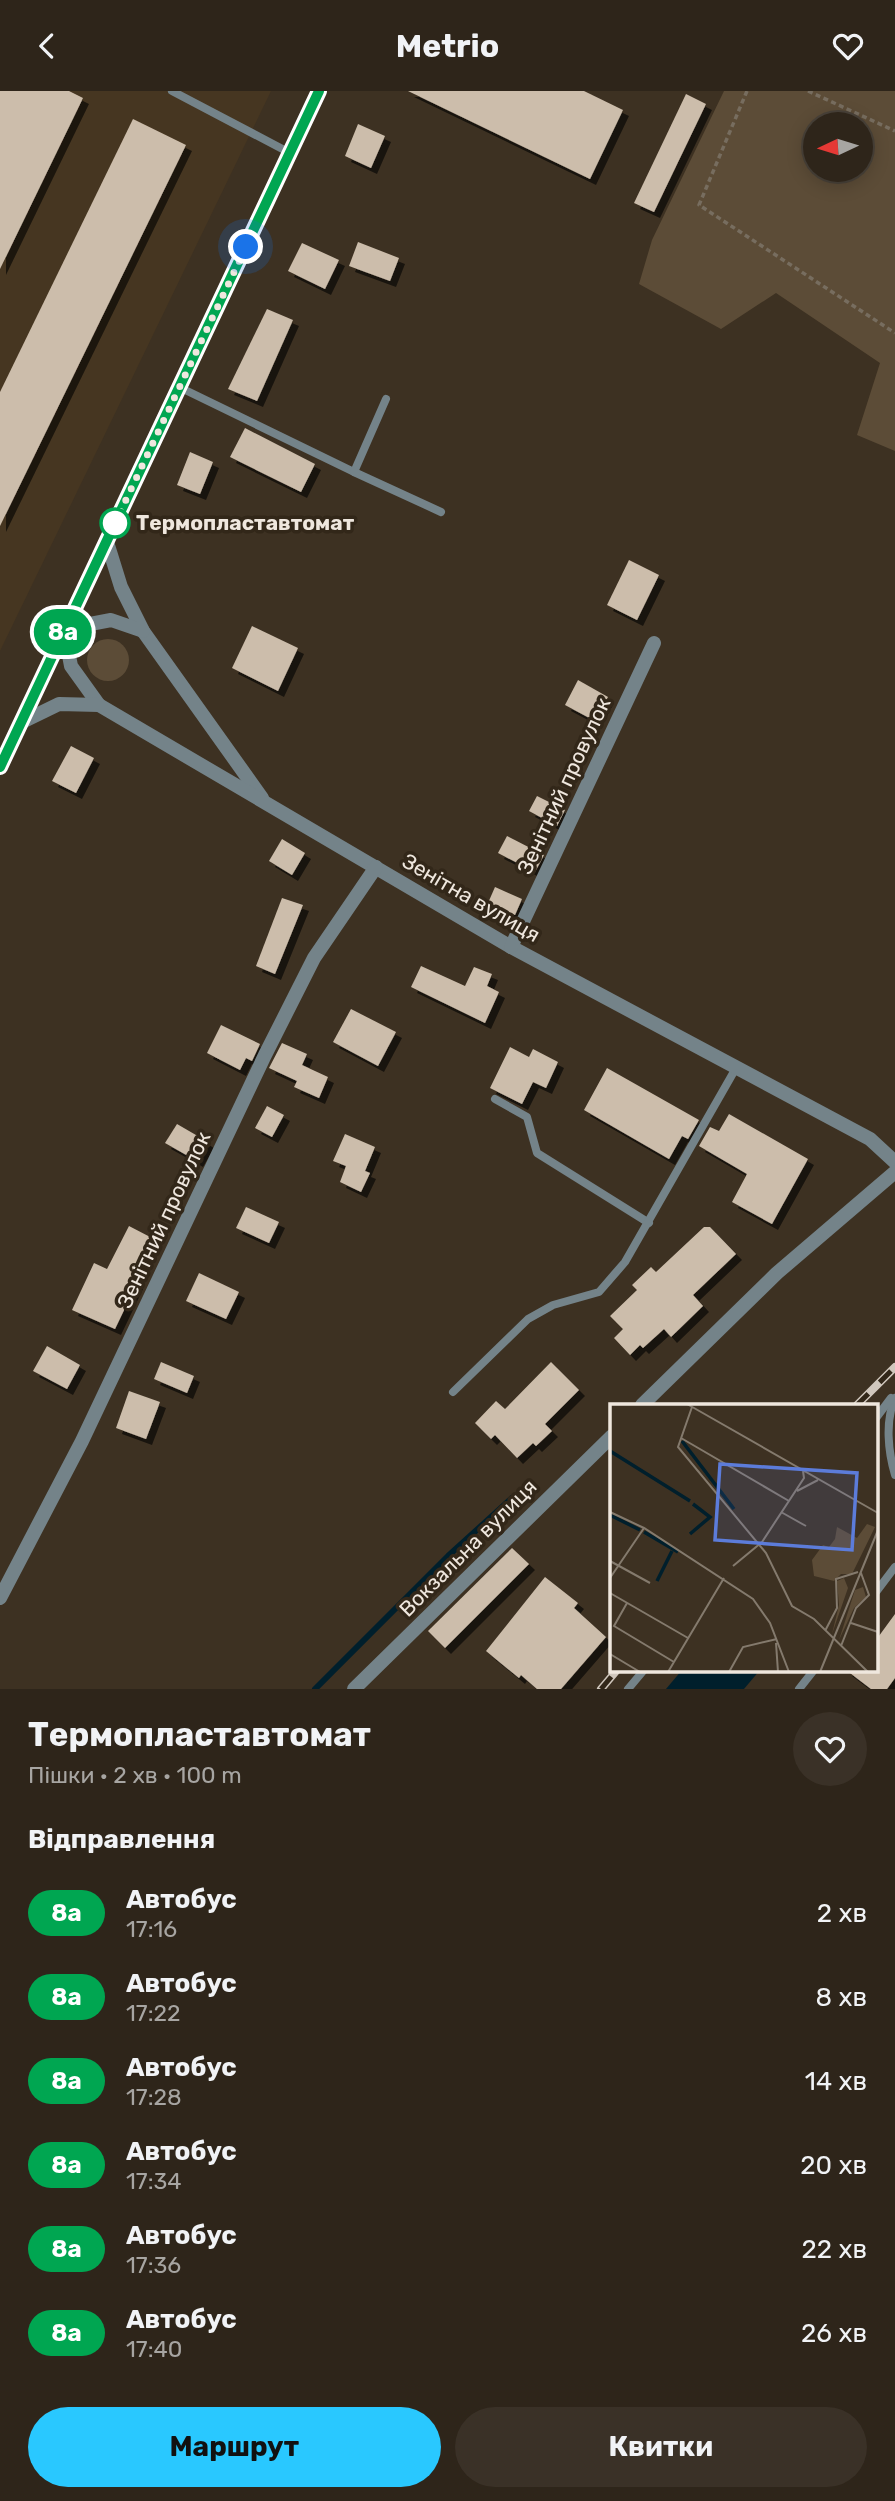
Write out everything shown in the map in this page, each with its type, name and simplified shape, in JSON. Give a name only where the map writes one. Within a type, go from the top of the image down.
[{"type":"main road","points":[[0,767],[320,91]]},
{"type":"street","points":[[107,542],[121,587],[143,631],[265,802]]},
{"type":"street","points":[[99,705],[71,666],[64,628],[111,620],[143,631]]},
{"type":"street","name":"Зенітний провулок","points":[[512,947],[654,643]]},
{"type":"street","name":"Зенітна вулиця","points":[[22,722],[59,704],[99,705],[512,947],[870,1139],[895,1161]]},
{"type":"street","name":"Зенітний провулок","points":[[0,1598],[82,1441],[265,1055],[314,958],[376,867]]},
{"type":"street","points":[[643,1404],[777,1273],[895,1172]]},
{"type":"street","name":"Вокзальна вулиця","points":[[355,1689],[610,1437]]},
{"type":"lane","points":[[172,91],[290,153]]},
{"type":"lane","points":[[179,387],[442,512]]},
{"type":"lane","points":[[354,472],[386,399]]},
{"type":"lane","points":[[453,1392],[528,1319],[553,1305],[599,1292],[625,1262],[649,1223],[736,1067]]},
{"type":"lane","points":[[495,1099],[527,1117],[537,1153],[649,1223]]},
{"type":"lane","points":[[878,1416],[895,1395]]},
{"type":"lane","points":[[895,1395],[890,1409],[889,1430],[895,1475]]},
{"type":"lane","points":[[878,1589],[895,1567]]},
{"type":"lane","points":[[628,1689],[643,1671]]},
{"type":"lane","points":[[799,1689],[813,1671]]},
{"type":"path","points":[[747,91],[699,205],[895,334]]},
{"type":"path","points":[[808,91],[895,131]]},
{"type":"shaded area","points":[[0,91],[271,91],[0,651]]},
{"type":"shaded area","points":[[724,91],[895,91],[895,451],[857,435],[880,363],[776,293],[721,329],[639,284],[652,240]]},
{"type":"shaded area","points":[[108,639],[123,645],[129,660],[123,675],[108,681],[93,675],[87,660],[93,645]]},
{"type":"water","points":[[681,1671],[759,1671],[744,1689],[666,1689]]},
{"type":"building","points":[[0,91],[69,91],[83,98],[0,269]]},
{"type":"building","points":[[408,91],[584,91],[623,110],[590,179]]},
{"type":"building","points":[[686,94],[706,104],[654,212],[634,203]]},
{"type":"building","points":[[133,119],[186,145],[0,526],[0,392]]},
{"type":"building","points":[[358,124],[385,136],[371,168],[345,156]]},
{"type":"building","points":[[358,242],[399,258],[390,281],[349,266]]},
{"type":"building","points":[[302,243],[339,260],[325,289],[288,271]]},
{"type":"building","points":[[267,309],[293,320],[257,401],[228,389]]},
{"type":"building","points":[[245,428],[315,464],[301,492],[230,457]]},
{"type":"building","points":[[190,452],[213,462],[200,494],[177,485]]},
{"type":"building","points":[[629,560],[659,575],[637,620],[607,605]]},
{"type":"building","points":[[252,626],[298,648],[278,691],[232,668]]},
{"type":"building","points":[[578,680],[608,697],[595,721],[565,705]]},
{"type":"building","points":[[71,746],[94,758],[76,793],[52,781]]},
{"type":"building","points":[[537,796],[565,810],[557,826],[529,811]]},
{"type":"building","points":[[507,836],[544,855],[535,872],[498,853]]},
{"type":"building","points":[[282,839],[305,853],[292,875],[269,861]]},
{"type":"building","points":[[495,887],[522,899],[515,915],[488,903]]},
{"type":"building","points":[[282,898],[303,905],[275,974],[256,966]]},
{"type":"building","points":[[421,966],[465,986],[474,967],[492,974],[487,986],[499,992],[485,1023],[411,987]]},
{"type":"building","points":[[351,1009],[396,1032],[378,1066],[333,1042]]},
{"type":"building","points":[[221,1025],[260,1044],[252,1061],[246,1058],[240,1070],[207,1053]]},
{"type":"building","points":[[282,1043],[307,1054],[302,1065],[328,1077],[319,1098],[294,1087],[297,1081],[269,1068]]},
{"type":"building","points":[[510,1047],[529,1057],[533,1049],[558,1062],[546,1088],[533,1082],[522,1104],[490,1088]]},
{"type":"building","points":[[607,1068],[699,1120],[688,1139],[682,1136],[669,1159],[584,1110]]},
{"type":"building","points":[[267,1106],[284,1115],[272,1137],[255,1128]]},
{"type":"building","points":[[729,1114],[808,1159],[772,1224],[732,1202],[747,1174],[699,1146],[710,1127],[719,1131]]},
{"type":"building","points":[[177,1124],[208,1142],[197,1161],[165,1143]]},
{"type":"building","points":[[345,1134],[375,1147],[365,1171],[370,1173],[361,1192],[340,1182],[346,1166],[333,1161]]},
{"type":"building","points":[[246,1207],[279,1222],[269,1243],[236,1228]]},
{"type":"building","points":[[129,1226],[154,1239],[133,1281],[137,1283],[115,1329],[72,1310],[94,1263],[107,1269]]},
{"type":"building","points":[[704,1227],[710,1227],[736,1254],[693,1295],[703,1306],[671,1337],[664,1329],[643,1348],[640,1345],[630,1355],[614,1338],[623,1329],[610,1316],[637,1290],[632,1285],[651,1267],[656,1272]]},
{"type":"building","points":[[199,1273],[239,1292],[226,1319],[186,1301]]},
{"type":"building","points":[[47,1346],[80,1365],[67,1389],[33,1371]]},
{"type":"building","points":[[161,1362],[194,1376],[187,1393],[154,1379]]},
{"type":"building","points":[[551,1362],[579,1390],[545,1424],[552,1431],[536,1446],[533,1443],[517,1458],[495,1435],[491,1439],[475,1423],[496,1401],[505,1409]]},
{"type":"building","points":[[129,1391],[160,1402],[146,1439],[116,1428]]},
{"type":"building","points":[[512,1548],[529,1564],[445,1648],[428,1631]]},
{"type":"building","points":[[545,1577],[578,1603],[574,1608],[606,1637],[561,1689],[537,1689],[486,1651]]},
{"type":"building","points":[[895,1614],[895,1678],[887,1689],[871,1689],[847,1671],[878,1671],[878,1637]]},
{"type":"waterway","points":[[315,1689],[448,1556],[512,1498]]},
{"type":"railway","points":[[858,1404],[895,1367]]},
{"type":"railway","points":[[601,1689],[616,1671]]},
{"type":"bus line","name":"8а","points":[[0,767],[319,91]]},
{"type":"place","name":"Термопластавтомат","points":[[115,523]]},
{"type":"route","points":[[115,523],[246,247]]}]
